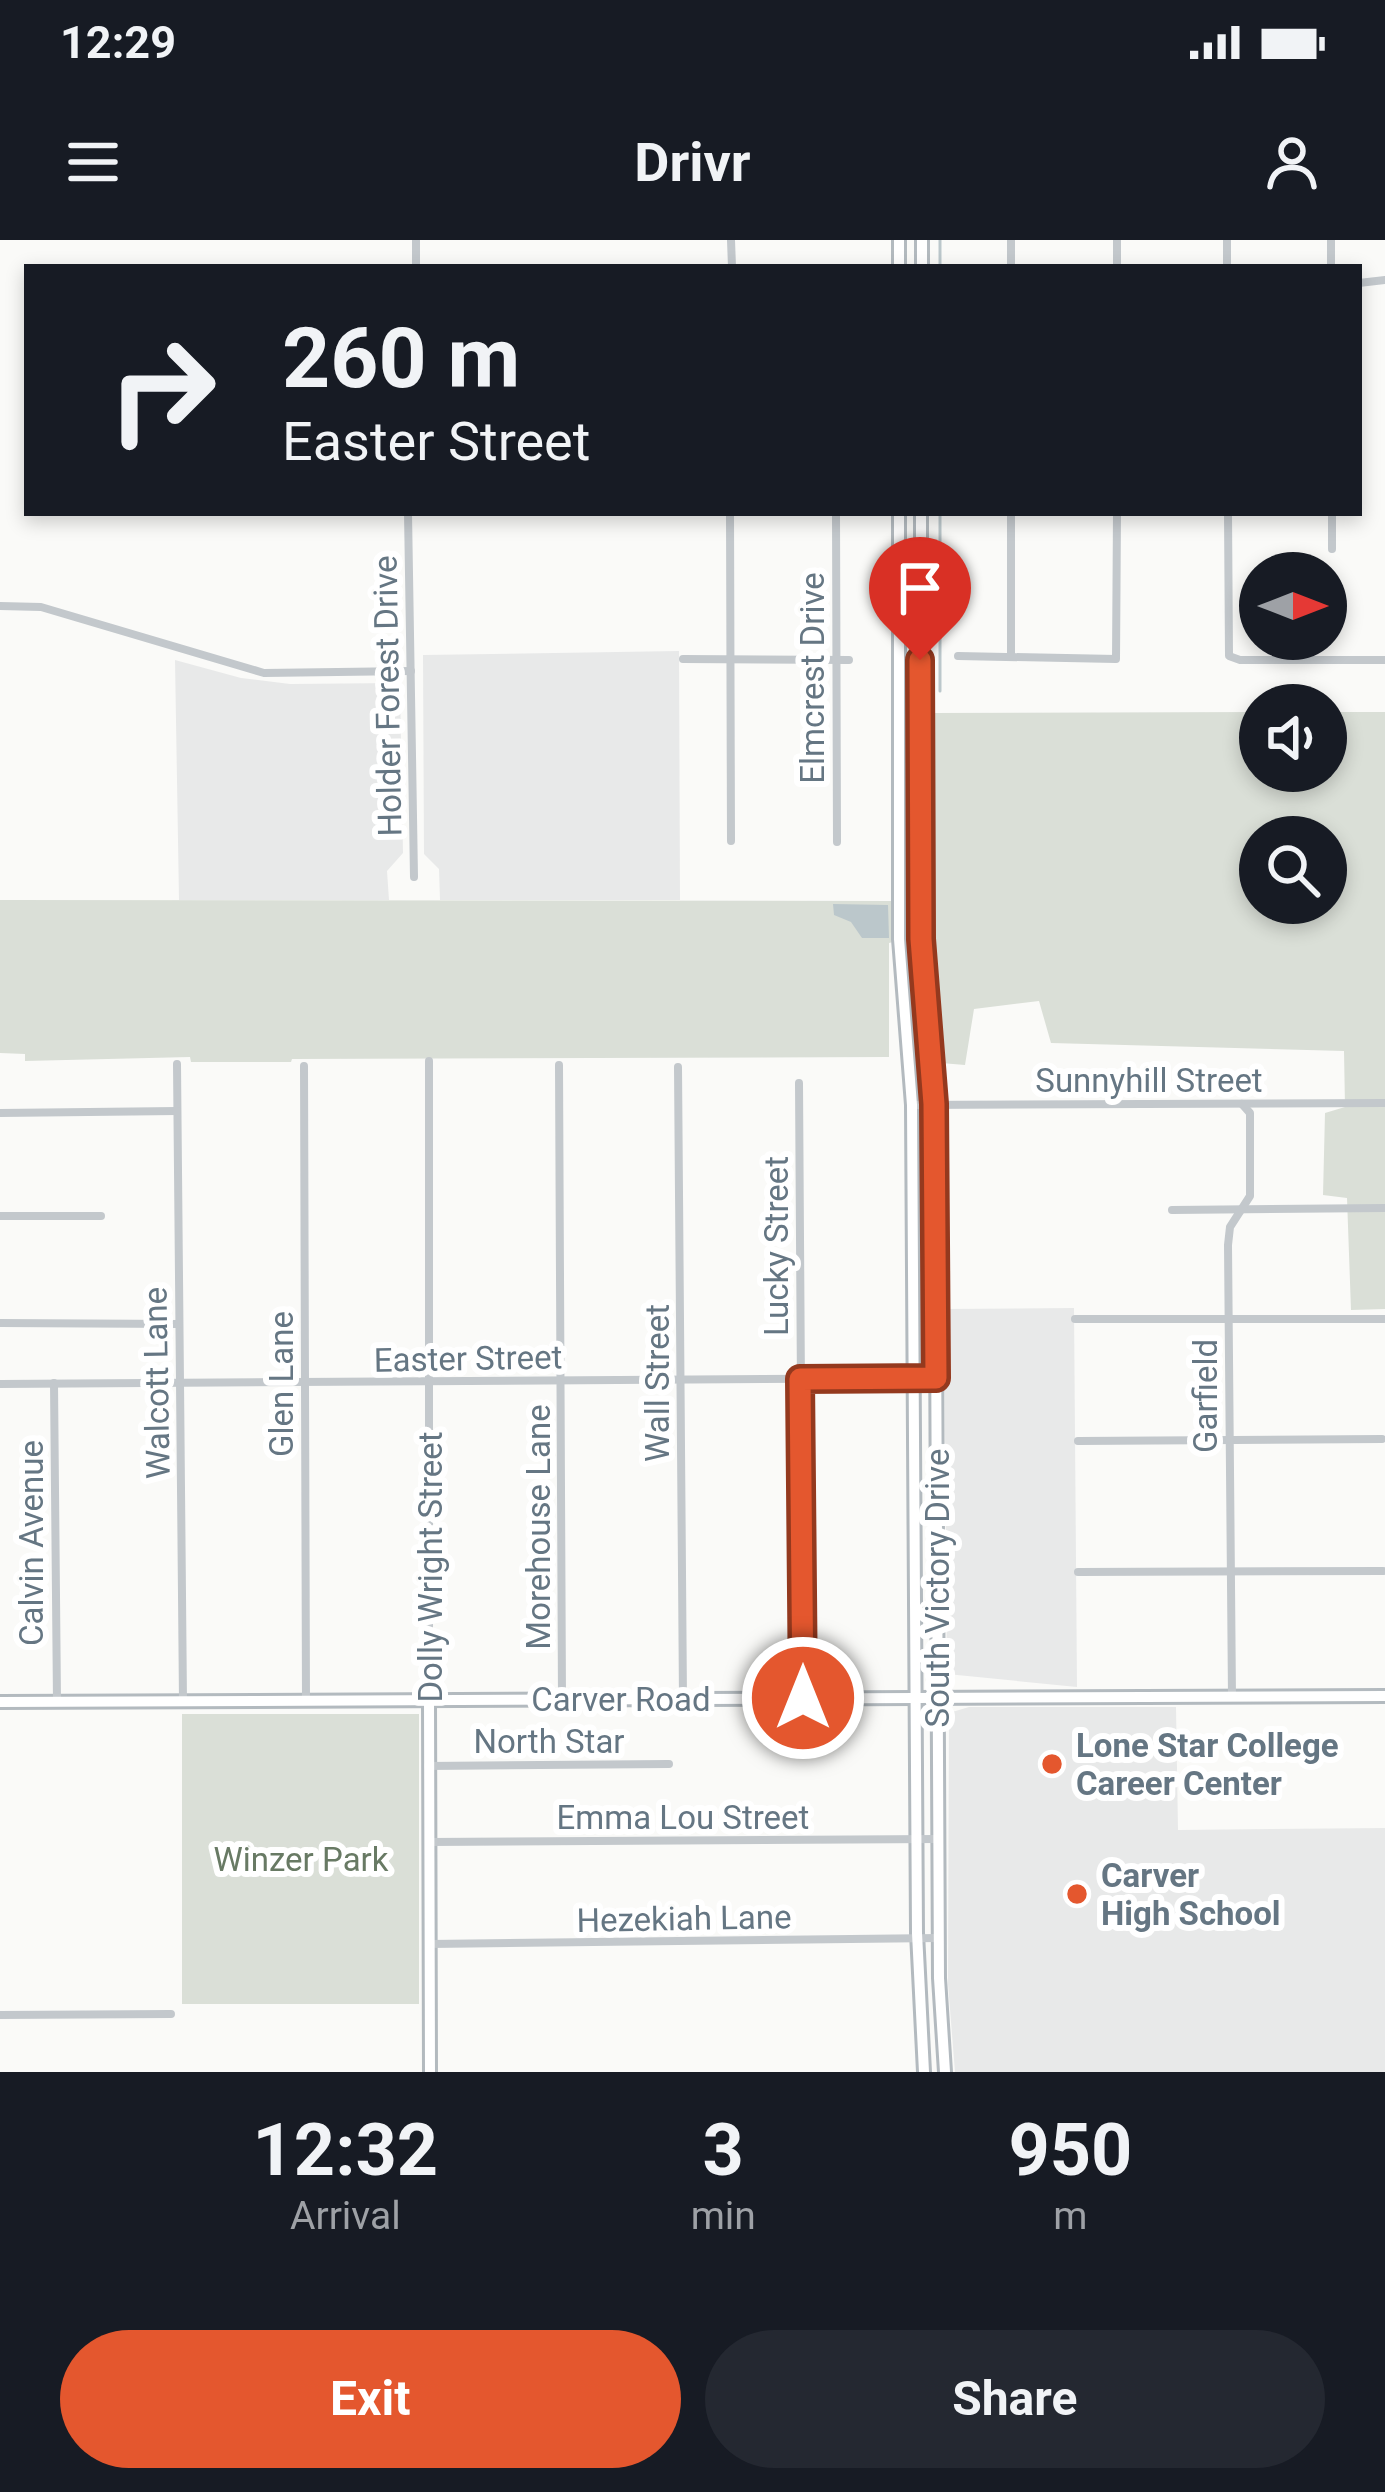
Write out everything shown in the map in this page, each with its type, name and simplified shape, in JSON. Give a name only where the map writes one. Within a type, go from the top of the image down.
[{"type":"main road","name":"South Victory Drive","points":[[899,516],[899,884],[912,1105],[917,1940],[924,2072]]},
{"type":"main road","name":"South Victory Drive","points":[[921,516],[920,884],[934,1104],[939,1938],[945,2072]]},
{"type":"main road","points":[[899,660],[920,660]]},
{"type":"main road","points":[[899,884],[920,884]]},
{"type":"main road","points":[[913,1534],[937,1534]]},
{"type":"main road","name":"Carver Road","points":[[0,1702],[1385,1696]]},
{"type":"main road","name":"Dolly Wright Street","points":[[429,1700],[430,2072]]},
{"type":"street","name":"Holder Forest Drive","points":[[408,516],[414,878]]},
{"type":"street","points":[[730,516],[731,842]]},
{"type":"street","name":"Elmcrest Drive","points":[[836,516],[836,842]]},
{"type":"street","points":[[1011,516],[1011,657]]},
{"type":"street","points":[[958,656],[1116,658],[1117,516]]},
{"type":"street","points":[[1228,516],[1229,656],[1240,660],[1385,660]]},
{"type":"street","points":[[1332,516],[1332,548]]},
{"type":"street","points":[[0,606],[41,607],[264,673],[411,671]]},
{"type":"street","points":[[683,658],[849,660]]},
{"type":"street","name":"Dolly Wright Street","points":[[429,1061],[429,1700]]},
{"type":"street","name":"Walcott Lane","points":[[177,1064],[183,1702]]},
{"type":"street","name":"Morehouse Lane","points":[[559,1065],[562,1700]]},
{"type":"street","name":"Glen Lane","points":[[304,1066],[306,1701]]},
{"type":"street","name":"Wall Street","points":[[678,1067],[682,1699]]},
{"type":"street","name":"Lucky Street","points":[[799,1083],[803,1698]]},
{"type":"street","name":"Sunnyhill Street","points":[[912,1105],[1385,1103]]},
{"type":"street","name":"Garfield","points":[[1232,1697],[1230,1227],[1250,1196],[1250,1113],[1242,1104]]},
{"type":"street","points":[[0,1113],[177,1111]]},
{"type":"street","points":[[1172,1210],[1385,1208]]},
{"type":"street","points":[[0,1216],[101,1216]]},
{"type":"street","points":[[1075,1318],[1385,1318]]},
{"type":"street","points":[[0,1323],[179,1324]]},
{"type":"street","name":"Easter Street","points":[[0,1384],[936,1378]]},
{"type":"street","name":"Calvin Avenue","points":[[54,1383],[57,1702]]},
{"type":"street","points":[[1078,1442],[1382,1439]]},
{"type":"street","points":[[1078,1572],[1383,1571]]},
{"type":"street","name":"North Star","points":[[428,1766],[669,1764]]},
{"type":"street","name":"Emma Lou Street","points":[[428,1843],[938,1839]]},
{"type":"street","name":"Hezekiah Lane","points":[[429,1944],[939,1938]]},
{"type":"street","points":[[0,2015],[171,2014]]},
{"type":"shaded area","points":[[679,651],[680,900],[440,900],[439,869],[424,854],[423,655]]},
{"type":"shaded area","points":[[175,660],[241,678],[290,684],[400,686],[403,853],[387,871],[389,900],[179,900]]},
{"type":"shaded area","points":[[833,904],[888,905],[889,938],[862,938],[851,922],[834,915]]},
{"type":"shaded area","points":[[1074,1308],[1077,1687],[947,1674],[944,1309]]},
{"type":"shaded area","points":[[969,1707],[1176,1707],[1178,1830],[1385,1828],[1385,2072],[955,2072],[948,1984],[949,1713]]},
{"type":"green space","points":[[1239,712],[1239,792],[1347,792],[1347,712],[1385,712],[1385,1309],[1351,1310],[1347,1198],[1323,1195],[1325,1113],[1345,1107],[1344,1051],[1051,1043],[1039,1001],[974,1009],[965,1065],[941,1063],[933,973],[933,713]]},
{"type":"green space","points":[[0,900],[893,901],[889,1057],[25,1061],[25,1054],[0,1053]]},
{"type":"green space","name":"Winzer Park","points":[[182,1714],[419,1714],[419,2004],[182,2004]]},
{"type":"waterway","points":[[940,240],[940,264]]},
{"type":"waterway","points":[[940,516],[940,691]]},
{"type":"place","name":"Lone Star College Career Center","points":[[1052,1764]]},
{"type":"place","name":"Carver High School","points":[[1077,1894]]},
{"type":"route","points":[[803,1698],[800,1379],[936,1378],[934,1104],[921,939],[920,660]]}]
